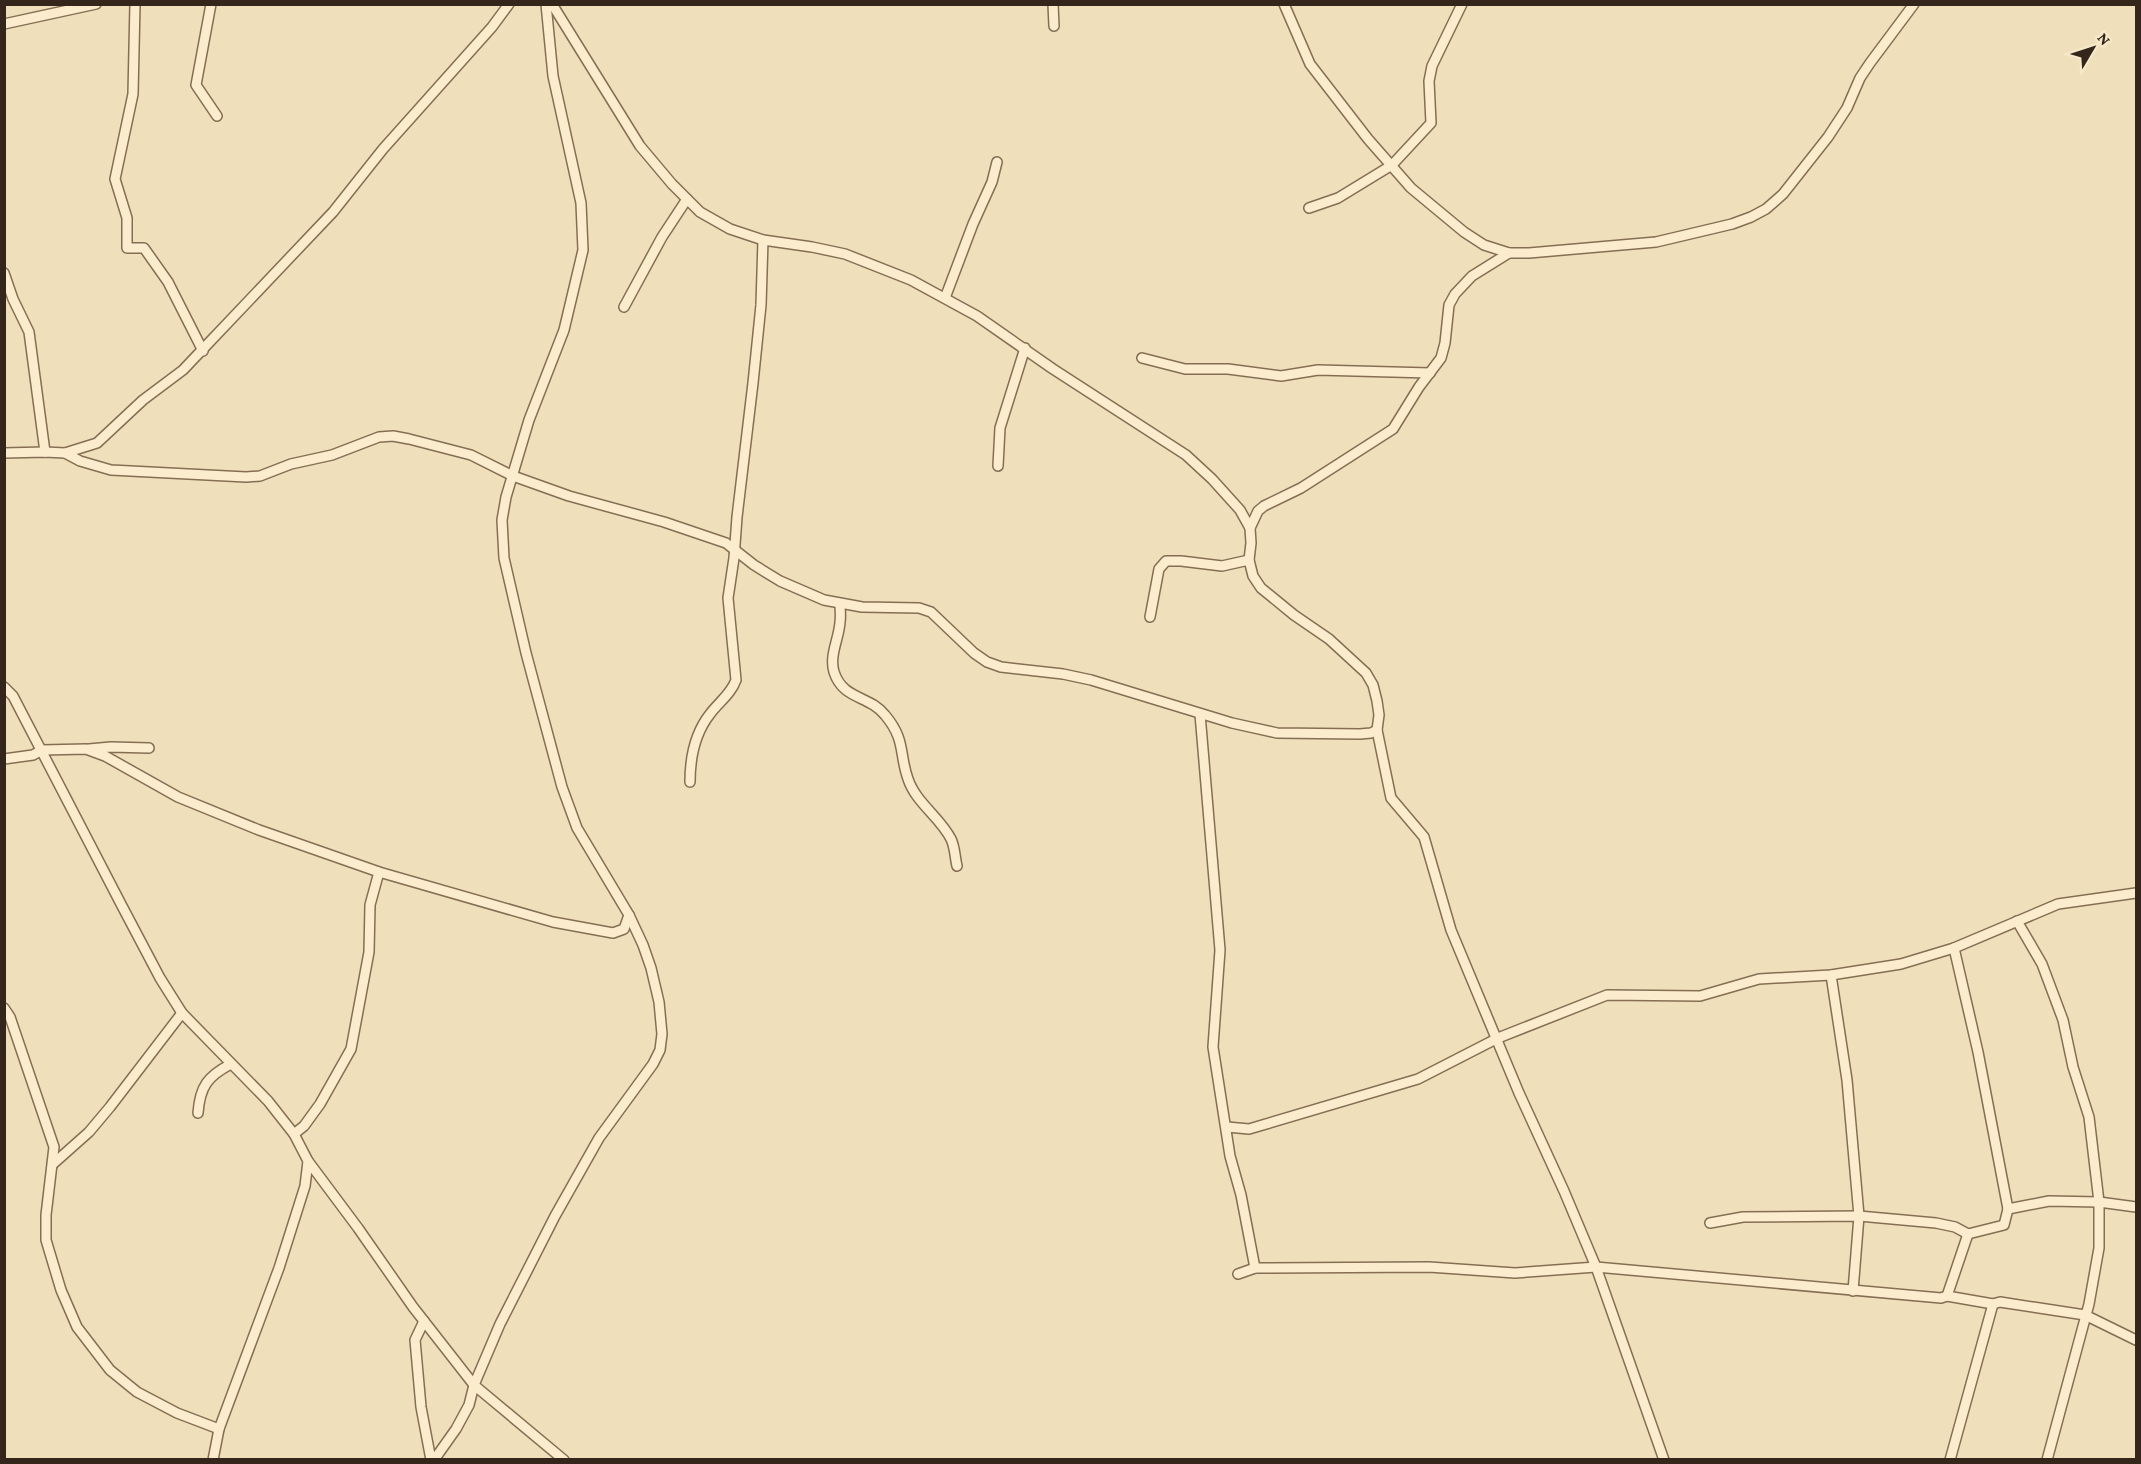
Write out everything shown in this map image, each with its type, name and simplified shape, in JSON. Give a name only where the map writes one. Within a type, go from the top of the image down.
[{"type":"street","points":[[4,24],[96,4]]},
{"type":"street","points":[[135,4],[133,94],[115,179],[127,218],[127,248],[144,248],[168,282],[203,351]]},
{"type":"street","points":[[210,4],[196,85],[217,116]]},
{"type":"street","points":[[65,453],[97,443],[143,400],[183,370],[203,351],[333,212],[383,149],[492,27],[509,4]]},
{"type":"street","points":[[432,1460],[456,1430],[469,1405],[474,1385],[500,1324],[555,1216],[598,1138],[653,1064],[660,1050],[662,1034],[659,1002],[651,968],[628,915],[577,828],[562,788],[526,653],[504,558],[502,520],[513,476],[529,420],[564,330],[583,250],[580,203],[553,76],[546,4]]},
{"type":"street","points":[[552,4],[640,146],[700,212],[730,229],[763,240],[845,254],[911,280],[977,316],[1186,455],[1240,510],[1250,528],[1250,560],[1253,576],[1261,588],[1329,639],[1366,673],[1373,685],[1377,701],[1379,715],[1377,730],[1391,798],[1424,837],[1452,930],[1519,1094],[1596,1267],[1664,1460]]},
{"type":"street","points":[[1053,4],[1054,26]]},
{"type":"street","points":[[1284,4],[1310,63],[1411,188],[1464,232],[1496,250],[1509,254],[1656,242],[1732,224],[1766,208],[1783,194],[1828,138],[1847,108],[1865,70],[1914,4]]},
{"type":"street","points":[[1309,208],[1338,198],[1392,165],[1431,123],[1429,81],[1432,66],[1462,4]]},
{"type":"street","points":[[945,298],[992,183],[997,162]]},
{"type":"street","points":[[624,307],[662,237],[687,199]]},
{"type":"street","points":[[690,782],[690,761],[707,717],[733,688],[736,680],[728,598],[760,316],[763,240]]},
{"type":"street","points":[[1250,528],[1258,511],[1264,506],[1310,483],[1393,429],[1419,387],[1441,358],[1449,305],[1455,294],[1472,276],[1509,254]]},
{"type":"street","points":[[4,273],[13,299],[29,332],[45,452]]},
{"type":"street","points":[[998,466],[1000,428],[1025,348]]},
{"type":"street","points":[[1142,358],[1185,369],[1228,369],[1281,376],[1318,370],[1430,373]]},
{"type":"street","points":[[4,453],[65,453],[111,470],[246,477],[260,476],[291,464],[351,449],[379,437],[393,436],[471,455],[513,476],[569,496],[702,535],[734,548],[754,565],[780,581],[824,600],[862,607],[919,608],[931,612],[974,653],[987,662],[1001,667],[1035,670],[1091,680],[1200,714],[1277,734],[1360,734],[1377,730]]},
{"type":"street","points":[[1150,616],[1159,568],[1166,561],[1222,566],[1250,560]]},
{"type":"street","points":[[840,604],[840,624],[832,664],[838,681],[849,694],[876,706],[893,726],[900,738],[907,778],[915,794],[944,828],[952,842],[957,866]]},
{"type":"street","points":[[4,687],[13,696],[154,968],[182,1013],[268,1101],[294,1134],[308,1161],[424,1321],[474,1385],[555,1456],[564,1460]]},
{"type":"street","points":[[1200,714],[1220,950],[1213,1047],[1230,1156],[1255,1268]]},
{"type":"street","points":[[4,759],[33,755],[42,750],[149,748]]},
{"type":"street","points":[[86,749],[105,756],[178,797],[259,830],[379,872],[554,922],[613,933],[624,929],[628,915]]},
{"type":"street","points":[[294,1134],[304,1126],[320,1104],[351,1049],[369,952],[370,905],[379,872]]},
{"type":"street","points":[[1227,1127],[1249,1130],[1418,1079],[1498,1038],[1607,995],[1700,996],[1759,979],[1832,975],[1901,964],[1954,948],[2058,904],[2136,893]]},
{"type":"street","points":[[2017,921],[2042,964],[2063,1020],[2073,1067],[2089,1117],[2099,1202],[2099,1248],[2089,1304],[2047,1460]]},
{"type":"street","points":[[1710,1223],[1743,1217],[1859,1216],[1936,1223],[1955,1227],[1968,1233],[2004,1225],[2008,1209],[1978,1052],[1954,948]]},
{"type":"street","points":[[1832,975],[1847,1080],[1859,1216],[1853,1291]]},
{"type":"street","points":[[4,1008],[13,1026],[54,1147],[46,1215],[46,1240],[61,1290],[77,1327],[110,1370],[138,1392],[177,1413],[219,1429]]},
{"type":"street","points":[[53,1164],[89,1132],[182,1013]]},
{"type":"street","points":[[4,1035],[13,1026]]},
{"type":"street","points":[[198,1113],[199,1098],[205,1083],[217,1071],[231,1064]]},
{"type":"street","points":[[213,1460],[219,1429],[279,1268],[305,1186],[308,1161]]},
{"type":"street","points":[[2008,1209],[2049,1201],[2099,1202],[2136,1207]]},
{"type":"street","points":[[1947,1296],[1968,1233]]},
{"type":"street","points":[[1238,1275],[1255,1268],[1429,1267],[1515,1273],[1596,1267],[1853,1291],[1941,1298],[1947,1296],[1993,1304],[2000,1302],[2085,1315],[2136,1340]]},
{"type":"street","points":[[1950,1460],[1993,1304]]},
{"type":"street","points":[[424,1321],[415,1340],[421,1407],[432,1460]]}]
